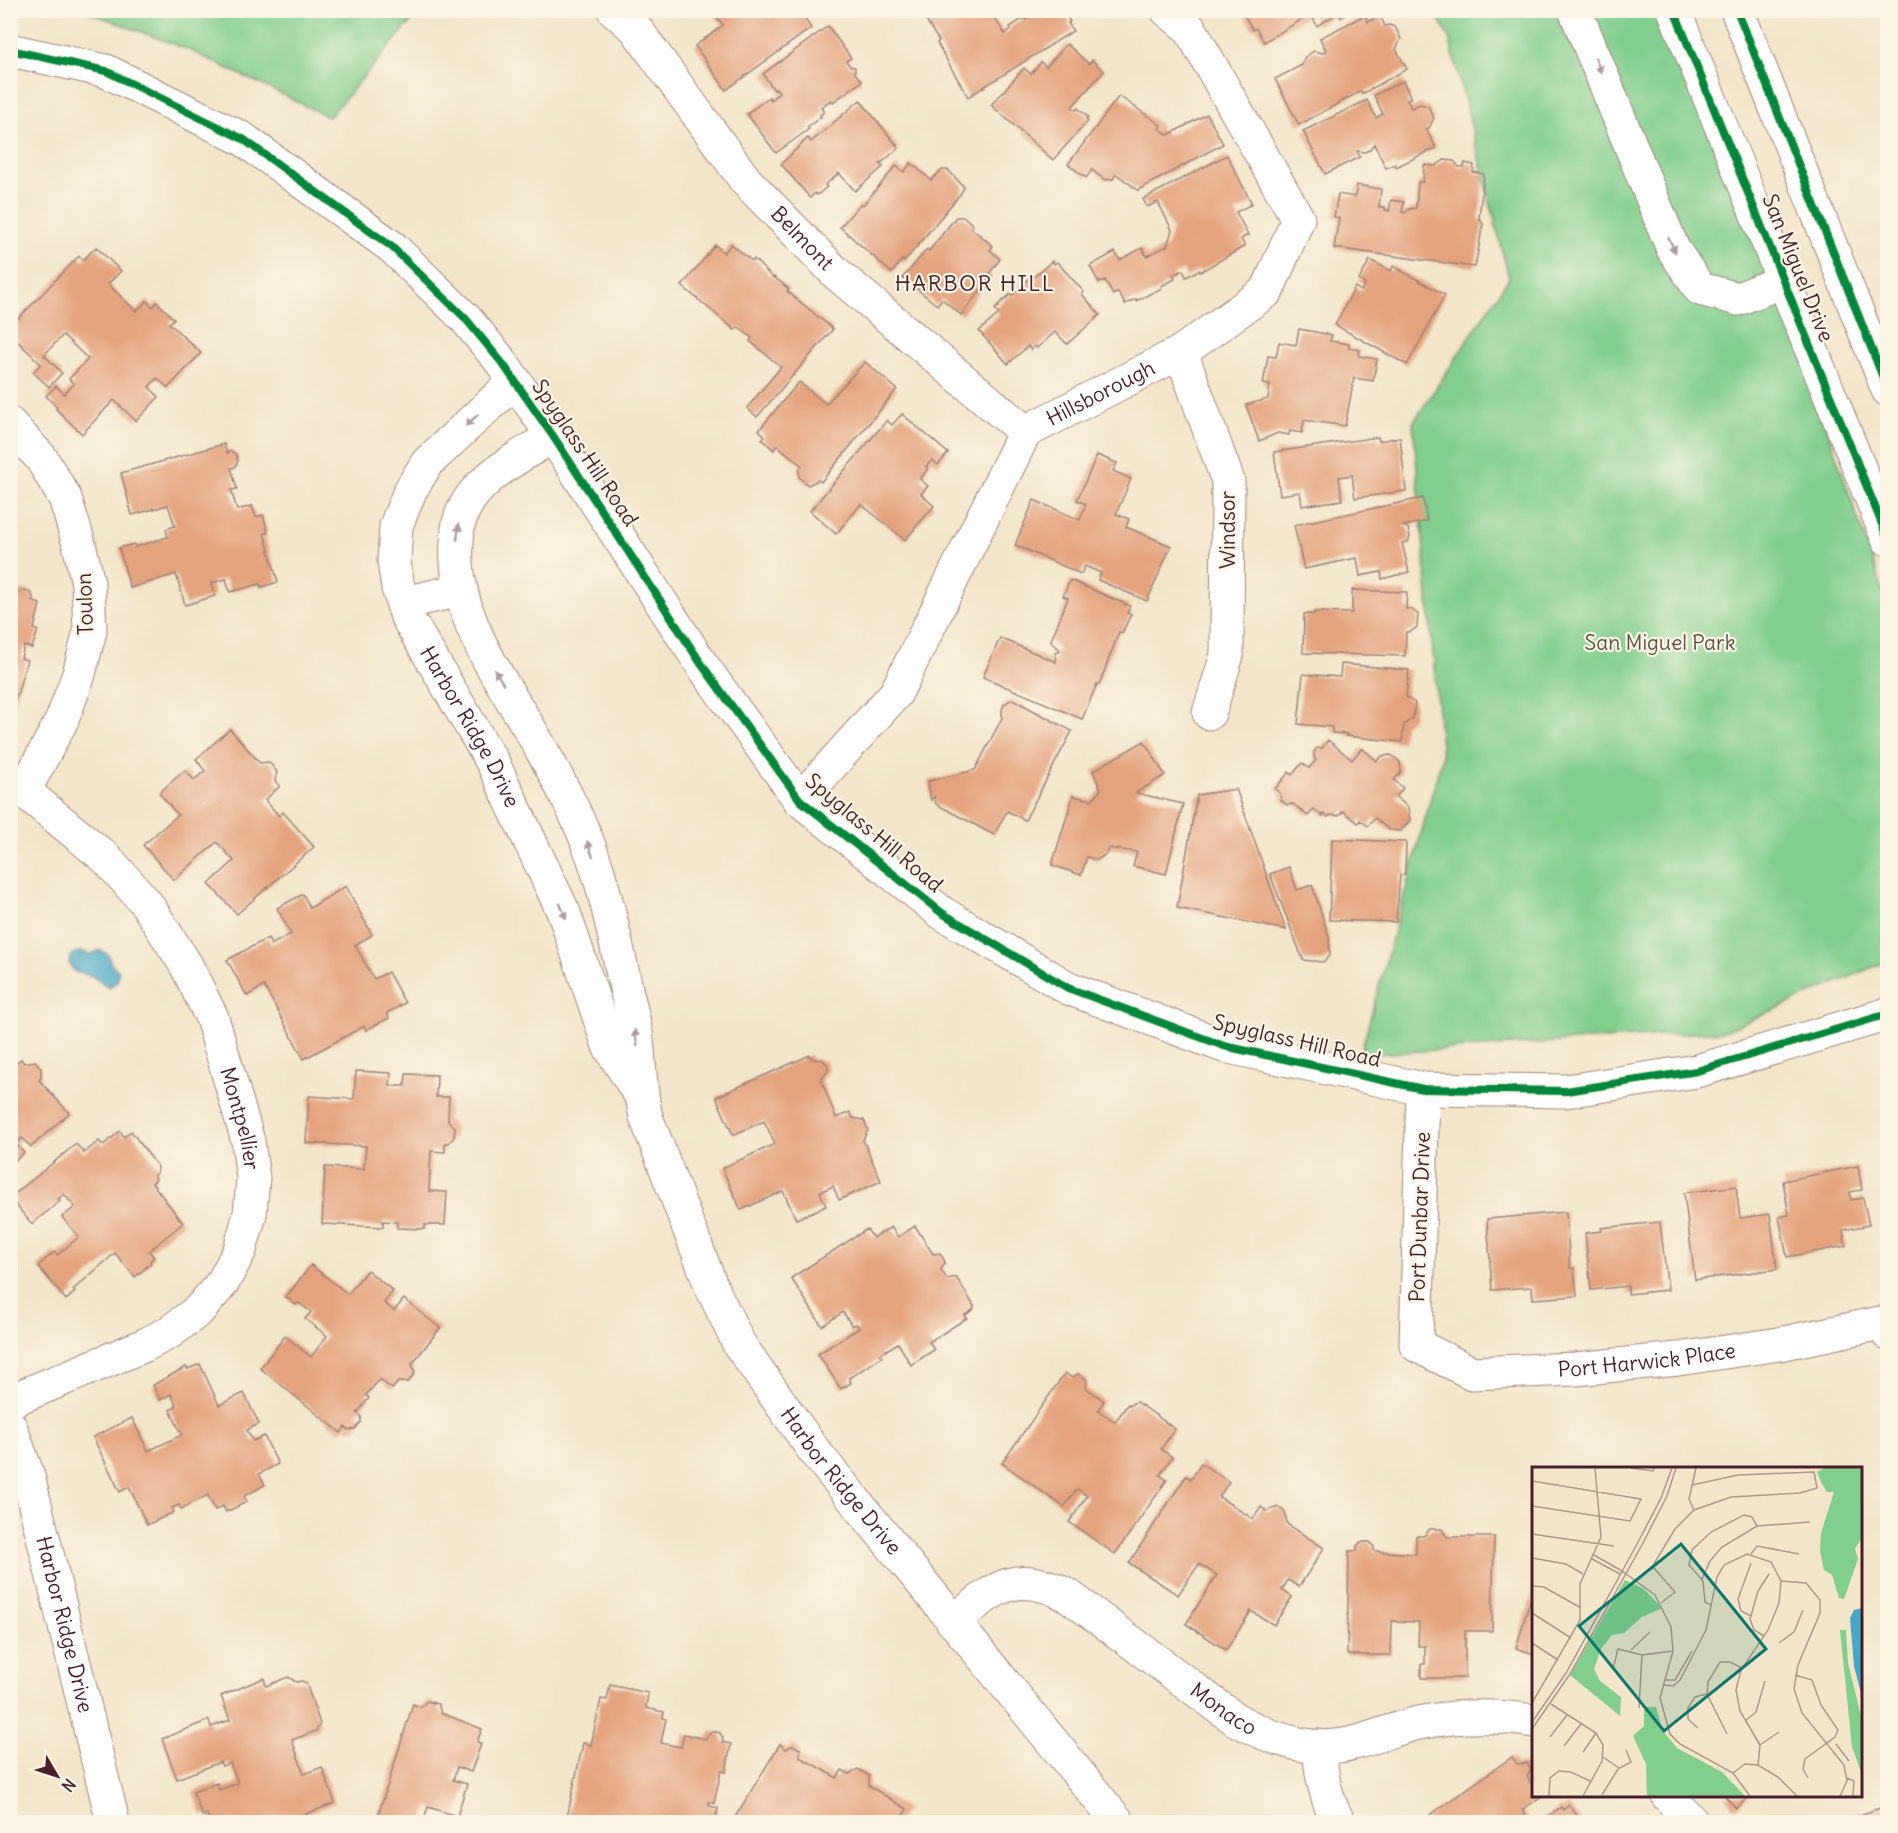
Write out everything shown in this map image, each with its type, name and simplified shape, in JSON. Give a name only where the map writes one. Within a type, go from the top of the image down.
[{"type":"street","name":"Belmont","points":[[614,10],[636,29],[746,181],[837,274],[1025,432]]},
{"type":"street","name":"Hillsborough","points":[[800,800],[896,693],[1025,432],[1181,352],[1268,291],[1298,219],[1190,29],[1167,10]]},
{"type":"street","points":[[1575,10],[1673,249],[1700,289],[1738,300],[1783,281]]},
{"type":"street","name":"San Miguel Drive","points":[[1674,10],[1887,539]]},
{"type":"street","name":"San Miguel Drive","points":[[1737,10],[1887,390]]},
{"type":"street","name":"Spyglass Hill Road","points":[[10,50],[106,71],[243,139],[392,247],[465,318],[515,381],[702,665],[800,800],[942,913],[1068,988],[1224,1046],[1423,1089],[1566,1091],[1686,1073],[1887,1014]]},
{"type":"street","name":"Windsor","points":[[1181,352],[1228,481],[1227,655],[1209,713]]},
{"type":"street","name":"Harbor Ridge Drive","points":[[515,381],[427,463],[410,491],[396,526],[394,561],[398,588],[407,617],[495,765],[564,913],[609,1046],[642,1096]]},
{"type":"street","name":"Toulon","points":[[10,424],[41,458],[65,498],[88,583],[90,632],[80,674],[62,720],[17,789]]},
{"type":"street","name":"Harbor Ridge Drive","points":[[553,436],[481,485],[468,502],[459,523],[456,558],[461,590],[468,616],[483,650],[568,799],[589,846],[605,896],[637,1039],[646,1117],[712,1288],[739,1344],[815,1452],[1118,1822]]},
{"type":"street","points":[[403,603],[461,590]]},
{"type":"street","name":"Montpellier","points":[[10,1401],[145,1345],[170,1332],[199,1310],[223,1282],[240,1250],[250,1214],[253,1178],[248,1142],[212,1018],[186,964],[146,903],[108,860],[17,789]]},
{"type":"street","name":"Port Dunbar Drive","points":[[1416,1345],[1423,1089]]},
{"type":"street","name":"Port Harwick Place","points":[[1416,1345],[1472,1373],[1575,1369],[1678,1359],[1884,1329]]},
{"type":"street","name":"Harbor Ridge Drive","points":[[10,1426],[28,1476],[113,1822]]},
{"type":"street","name":"Monaco","points":[[953,1622],[991,1592],[1009,1584],[1031,1582],[1049,1586],[1069,1596],[1235,1719],[1263,1734],[1295,1743],[1318,1746],[1351,1744],[1422,1722],[1464,1716],[1505,1716],[1532,1721]]},
{"type":"street","points":[[1318,1746],[1321,1776],[1332,1811],[1339,1822]]},
{"type":"street","points":[[1669,1797],[1692,1822]]},
{"type":"green space","points":[[85,11],[420,11],[329,117],[187,49]]},
{"type":"green space","name":"San Miguel Park","points":[[1434,11],[1664,11],[1793,331],[1887,603],[1887,961],[1725,1031],[1360,1055],[1442,758],[1413,423],[1509,278],[1449,37]]},
{"type":"water","points":[[99,950],[108,954],[111,964],[119,971],[117,982],[109,987],[92,976],[75,972],[69,963],[74,953],[84,952],[91,955]]},
{"type":"building","points":[[721,10],[799,10],[811,28],[726,90],[695,46],[723,25],[715,15]]},
{"type":"building","points":[[926,10],[989,10],[1005,34],[1011,29],[1010,27],[1024,18],[1026,20],[1034,15],[1035,17],[1045,10],[1063,10],[1073,31],[968,97],[937,43],[939,41],[923,16]]},
{"type":"building","points":[[1241,10],[1353,10],[1341,18],[1338,13],[1317,26],[1311,14],[1264,42],[1256,28],[1253,30]]},
{"type":"building","points":[[1365,15],[1368,22],[1380,16],[1385,26],[1395,27],[1401,39],[1396,49],[1407,69],[1299,125],[1275,79],[1302,65],[1305,57],[1314,51],[1322,53],[1326,51],[1320,38]]},
{"type":"building","points":[[828,26],[851,58],[846,61],[850,66],[855,67],[855,73],[862,81],[833,102],[831,100],[821,107],[824,112],[820,115],[821,117],[807,127],[809,129],[776,153],[747,114],[769,97],[771,100],[779,92],[776,88],[774,90],[763,74]]},
{"type":"building","points":[[1067,44],[1089,64],[1092,60],[1104,71],[1072,107],[1076,110],[1078,108],[1088,117],[1086,119],[1088,121],[1053,160],[991,105],[1024,68],[1031,74],[1041,62],[1046,67]]},
{"type":"building","points":[[1403,81],[1411,98],[1407,99],[1411,108],[1420,104],[1428,106],[1434,118],[1429,128],[1426,129],[1436,148],[1396,167],[1395,164],[1386,168],[1374,144],[1365,152],[1357,151],[1360,157],[1325,174],[1303,131],[1367,100],[1376,118],[1383,114],[1374,95]]},
{"type":"building","points":[[1119,96],[1161,125],[1159,128],[1168,135],[1207,114],[1223,144],[1138,190],[1116,174],[1113,179],[1105,180],[1092,170],[1086,178],[1068,164]]},
{"type":"building","points":[[860,100],[899,148],[880,164],[883,167],[855,191],[839,173],[825,185],[827,187],[810,198],[781,164],[808,138],[811,142]]},
{"type":"building","points":[[1227,155],[1252,204],[1236,212],[1248,235],[1241,239],[1245,246],[1200,272],[1199,270],[1186,277],[1183,270],[1173,275],[1175,279],[1161,286],[1162,288],[1125,304],[1118,292],[1113,295],[1105,280],[1099,283],[1090,266],[1115,252],[1120,260],[1142,248],[1147,256],[1167,246],[1172,230],[1158,202],[1147,207],[1143,199]]},
{"type":"building","points":[[1444,160],[1454,161],[1459,167],[1464,167],[1465,163],[1474,165],[1473,172],[1484,174],[1479,218],[1483,224],[1475,267],[1334,248],[1339,218],[1334,217],[1338,194],[1355,197],[1357,185],[1381,189],[1379,207],[1385,207],[1385,210],[1389,211],[1391,200],[1404,202],[1402,212],[1405,213],[1409,209],[1416,208],[1418,182],[1423,182],[1424,165],[1436,166]]},
{"type":"building","points":[[911,163],[931,180],[942,170],[948,170],[964,187],[904,262],[902,260],[892,273],[840,227],[861,203],[863,205],[896,166],[904,172]]},
{"type":"building","points":[[956,217],[964,217],[973,225],[971,228],[993,246],[990,250],[1000,259],[989,274],[992,276],[961,315],[942,299],[937,305],[903,278],[927,249],[929,251]]},
{"type":"building","points":[[731,244],[752,261],[754,259],[773,278],[789,289],[787,291],[833,329],[757,417],[747,408],[781,367],[750,341],[752,338],[738,327],[735,330],[682,286],[715,245],[724,253]]},
{"type":"building","points":[[96,247],[121,271],[108,284],[136,311],[147,301],[153,307],[157,302],[174,319],[169,323],[201,353],[168,388],[157,378],[149,387],[159,397],[136,421],[114,400],[82,434],[46,396],[56,386],[64,394],[74,384],[69,379],[88,359],[63,335],[44,355],[62,373],[49,387],[33,372],[41,364],[10,334],[10,327],[79,256],[83,260]]},
{"type":"building","points":[[1370,260],[1391,271],[1393,266],[1445,295],[1407,365],[1335,325],[1355,287],[1361,291],[1365,284],[1359,280]]},
{"type":"building","points":[[1052,261],[1054,264],[1057,262],[1084,292],[1082,294],[1100,315],[1067,344],[1055,332],[1037,348],[1035,346],[1031,350],[1028,346],[1008,364],[979,331],[999,314],[995,309],[999,307],[997,306]]},
{"type":"building","points":[[1299,329],[1332,335],[1330,341],[1349,344],[1349,348],[1360,350],[1359,356],[1377,359],[1373,381],[1354,378],[1345,426],[1304,420],[1302,433],[1290,431],[1289,435],[1278,433],[1259,441],[1246,405],[1268,399],[1270,385],[1263,384],[1268,356],[1276,357],[1279,342],[1296,345]]},
{"type":"building","points":[[865,362],[897,389],[821,482],[818,480],[808,485],[799,477],[799,469],[802,466],[777,445],[774,450],[762,439],[765,436],[759,430],[799,382],[826,404]]},
{"type":"building","points":[[902,414],[948,453],[938,465],[932,460],[920,479],[928,486],[921,494],[934,506],[905,540],[861,504],[836,534],[810,511],[887,420],[892,425]]},
{"type":"building","points":[[1378,437],[1379,441],[1400,437],[1406,491],[1355,498],[1352,475],[1339,477],[1342,500],[1302,506],[1300,492],[1280,495],[1274,452]]},
{"type":"building","points":[[224,444],[227,453],[230,451],[236,454],[238,461],[235,467],[231,468],[237,489],[231,490],[237,510],[252,506],[256,517],[263,515],[268,533],[264,533],[278,582],[230,592],[226,579],[211,583],[215,596],[185,605],[176,574],[130,588],[119,548],[134,544],[135,547],[168,537],[166,529],[175,526],[168,505],[132,515],[121,473]]},
{"type":"building","points":[[1097,455],[1117,463],[1113,471],[1131,479],[1116,514],[1129,519],[1126,527],[1171,546],[1147,601],[1098,580],[1101,573],[1085,566],[1081,574],[1015,545],[1034,500],[1080,520],[1086,504],[1077,500]]},
{"type":"building","points":[[1423,498],[1427,521],[1403,526],[1408,528],[1410,537],[1408,542],[1402,543],[1409,572],[1382,579],[1381,572],[1360,576],[1357,558],[1304,569],[1294,525]]},
{"type":"building","points":[[1070,580],[1130,606],[1127,613],[1131,614],[1122,633],[1119,632],[1099,685],[1097,684],[1082,719],[983,677],[1000,638],[1056,662],[1055,653],[1060,650],[1051,640],[1068,598],[1063,596]]},
{"type":"building","points":[[23,590],[30,592],[33,597],[32,601],[40,604],[34,629],[38,630],[32,648],[24,646],[21,658],[27,660],[13,709],[10,708],[10,592],[17,593]]},
{"type":"building","points":[[1352,590],[1407,592],[1406,609],[1411,609],[1418,614],[1417,627],[1406,632],[1405,656],[1303,653],[1304,614],[1352,613]]},
{"type":"building","points":[[1341,664],[1409,670],[1406,697],[1415,703],[1413,718],[1404,725],[1402,742],[1346,736],[1347,734],[1332,733],[1332,727],[1298,724],[1303,674],[1340,677]]},
{"type":"building","points":[[1012,699],[1072,731],[1025,820],[1007,811],[994,835],[936,804],[934,796],[931,800],[928,781],[975,770],[1002,718],[1004,704]]},
{"type":"building","points":[[230,729],[260,763],[269,762],[277,772],[275,781],[280,786],[265,800],[279,816],[283,812],[314,847],[237,914],[209,884],[234,861],[217,842],[174,880],[143,845],[178,815],[159,793],[185,770],[194,780],[205,771],[196,759]]},
{"type":"building","points":[[1328,740],[1352,760],[1362,748],[1377,761],[1382,756],[1391,755],[1400,762],[1401,772],[1394,780],[1403,788],[1396,797],[1408,807],[1410,820],[1401,831],[1389,830],[1375,818],[1368,826],[1360,820],[1358,823],[1343,811],[1339,816],[1330,815],[1328,817],[1314,809],[1308,816],[1293,804],[1287,805],[1281,800],[1280,793],[1275,789],[1289,772],[1292,775],[1302,763],[1309,768],[1316,760],[1314,752],[1317,748],[1322,748]]},
{"type":"building","points":[[1144,741],[1165,775],[1136,793],[1183,804],[1166,874],[1133,866],[1137,852],[1108,848],[1106,854],[1097,860],[1087,857],[1081,875],[1052,865],[1073,796],[1092,800],[1101,790],[1093,771]]},
{"type":"building","points":[[1236,789],[1286,930],[1177,908],[1197,795]]},
{"type":"building","points":[[1332,839],[1406,842],[1405,874],[1400,875],[1396,922],[1329,920]]},
{"type":"building","points":[[1289,867],[1297,890],[1312,885],[1329,937],[1330,956],[1323,962],[1303,960],[1270,874]]},
{"type":"building","points":[[346,886],[372,935],[355,945],[374,979],[388,972],[405,1003],[387,1013],[389,1018],[366,1030],[364,1026],[304,1059],[264,986],[247,996],[227,960],[268,938],[271,945],[291,934],[277,908],[303,894],[310,908]]},
{"type":"building","points":[[810,1055],[812,1059],[823,1060],[827,1065],[828,1070],[821,1079],[836,1118],[850,1112],[853,1118],[864,1120],[868,1130],[863,1140],[881,1181],[839,1200],[833,1186],[820,1192],[826,1206],[796,1219],[783,1191],[741,1210],[722,1168],[775,1144],[764,1121],[733,1135],[716,1097]]},
{"type":"building","points":[[21,1059],[24,1063],[35,1061],[41,1068],[39,1080],[69,1113],[31,1147],[22,1138],[16,1144],[24,1153],[10,1165],[10,1068]]},
{"type":"building","points":[[356,1071],[391,1073],[390,1086],[405,1086],[406,1074],[437,1075],[436,1097],[449,1097],[448,1121],[455,1127],[454,1137],[449,1143],[445,1143],[445,1152],[431,1151],[429,1191],[447,1192],[445,1225],[425,1225],[425,1229],[397,1228],[397,1222],[383,1221],[383,1227],[322,1224],[325,1167],[364,1169],[366,1146],[306,1143],[309,1096],[354,1099]]},
{"type":"building","points":[[120,1131],[124,1137],[131,1131],[158,1167],[154,1175],[156,1179],[152,1183],[183,1223],[149,1251],[154,1257],[151,1263],[135,1277],[115,1253],[73,1290],[75,1292],[66,1300],[38,1266],[54,1252],[57,1255],[79,1237],[62,1217],[75,1207],[64,1194],[58,1199],[60,1201],[32,1224],[10,1198],[76,1144],[84,1153],[99,1141],[103,1145]]},
{"type":"building","points":[[1858,1166],[1862,1190],[1850,1192],[1851,1200],[1863,1198],[1869,1225],[1843,1230],[1846,1246],[1787,1257],[1779,1217],[1789,1215],[1783,1181]]},
{"type":"building","points":[[1736,1186],[1740,1218],[1770,1214],[1777,1269],[1695,1280],[1684,1193]]},
{"type":"building","points":[[1566,1212],[1570,1268],[1574,1268],[1577,1296],[1533,1299],[1532,1287],[1492,1290],[1487,1219]]},
{"type":"building","points":[[1660,1222],[1668,1290],[1628,1294],[1628,1286],[1591,1290],[1585,1233],[1602,1231],[1601,1228]]},
{"type":"building","points":[[915,1226],[933,1254],[940,1253],[945,1262],[941,1270],[947,1279],[956,1277],[974,1306],[973,1310],[965,1315],[967,1318],[929,1342],[934,1350],[911,1365],[898,1343],[880,1354],[882,1357],[849,1378],[851,1383],[841,1389],[818,1354],[859,1328],[856,1324],[852,1326],[843,1312],[822,1326],[791,1278],[867,1229],[873,1238],[891,1227],[898,1237]]},
{"type":"building","points":[[311,1265],[348,1294],[367,1270],[393,1291],[384,1303],[394,1311],[404,1299],[440,1328],[412,1364],[415,1373],[408,1382],[398,1382],[392,1389],[380,1379],[366,1395],[369,1398],[357,1413],[361,1416],[361,1422],[355,1429],[349,1430],[345,1427],[341,1433],[260,1368],[285,1336],[311,1357],[327,1336],[305,1319],[311,1312],[286,1297]]},
{"type":"building","points":[[200,1364],[219,1405],[244,1393],[259,1424],[247,1430],[253,1441],[264,1436],[278,1464],[259,1474],[265,1485],[244,1496],[247,1502],[226,1512],[223,1506],[215,1510],[208,1495],[181,1509],[179,1505],[172,1508],[174,1512],[147,1525],[129,1487],[120,1492],[93,1437],[132,1418],[148,1451],[182,1435],[170,1410],[177,1406],[171,1394],[160,1400],[153,1385],[186,1367],[188,1369]]},
{"type":"building","points":[[1065,1373],[1072,1378],[1078,1374],[1087,1380],[1086,1388],[1104,1401],[1098,1410],[1115,1422],[1128,1404],[1130,1406],[1137,1402],[1175,1429],[1161,1449],[1172,1457],[1160,1475],[1167,1480],[1115,1554],[1069,1522],[1087,1496],[1077,1489],[1064,1507],[1002,1463]]},
{"type":"building","points":[[1201,1463],[1229,1482],[1219,1497],[1253,1519],[1261,1507],[1267,1511],[1278,1507],[1285,1512],[1287,1524],[1324,1548],[1299,1587],[1288,1580],[1282,1590],[1292,1597],[1274,1625],[1251,1611],[1226,1650],[1186,1624],[1217,1575],[1199,1564],[1178,1595],[1129,1563],[1186,1476],[1191,1479]]},
{"type":"building","points":[[1430,1529],[1442,1529],[1447,1537],[1494,1537],[1492,1631],[1465,1631],[1465,1678],[1421,1678],[1421,1664],[1425,1664],[1425,1646],[1418,1646],[1419,1622],[1392,1621],[1391,1655],[1347,1655],[1349,1551],[1357,1551],[1357,1546],[1361,1542],[1370,1542],[1374,1551],[1416,1554],[1416,1536],[1424,1536]]},
{"type":"building","points":[[1532,1594],[1532,1653],[1516,1648]]},
{"type":"building","points":[[288,1677],[296,1682],[306,1683],[320,1724],[316,1731],[292,1740],[304,1774],[322,1767],[335,1803],[285,1822],[211,1822],[207,1814],[202,1815],[193,1792],[217,1783],[219,1790],[238,1783],[230,1763],[222,1766],[220,1762],[177,1779],[162,1739],[209,1720],[211,1727],[230,1720],[221,1696],[264,1678],[266,1686]]},
{"type":"building","points":[[610,1685],[648,1693],[646,1708],[664,1712],[663,1718],[666,1719],[661,1743],[681,1747],[684,1734],[705,1739],[712,1731],[720,1733],[723,1738],[722,1742],[731,1744],[726,1772],[721,1771],[714,1803],[709,1802],[709,1806],[718,1808],[715,1822],[645,1822],[646,1819],[628,1816],[627,1822],[566,1822],[583,1743],[591,1745],[601,1699],[607,1700]]},
{"type":"building","points":[[427,1701],[438,1704],[441,1713],[482,1729],[477,1742],[481,1744],[471,1772],[457,1767],[453,1780],[467,1784],[457,1816],[428,1807],[423,1822],[376,1822],[413,1704],[420,1707]]},
{"type":"building","points":[[780,1744],[786,1749],[793,1745],[800,1749],[800,1757],[837,1778],[842,1770],[849,1774],[858,1769],[869,1776],[869,1786],[907,1809],[899,1822],[732,1822]]},
{"type":"building","points":[[1512,1757],[1517,1764],[1527,1763],[1531,1769],[1527,1777],[1532,1784],[1532,1797],[1541,1797],[1522,1810],[1531,1822],[1425,1822],[1423,1820]]},
{"type":"building","points":[[1726,1797],[1749,1797],[1736,1808]]},
{"type":"building","points":[[1569,1805],[1582,1822],[1540,1822],[1561,1807],[1563,1810]]},
{"type":"building","points":[[1883,1807],[1885,1813],[1888,1812],[1888,1822],[1852,1822],[1851,1818]]},
{"type":"cycle path","points":[[1674,10],[1888,539]]},
{"type":"cycle path","points":[[1737,10],[1888,390]]},
{"type":"cycle path","points":[[10,50],[106,71],[243,139],[392,247],[465,318],[503,364],[553,436],[702,665],[800,800],[942,913],[1068,988],[1224,1046],[1423,1089],[1566,1091],[1697,1071],[1888,1014]]},
{"type":"district","name":"HARBOR HILL","points":[[975,283]]}]
